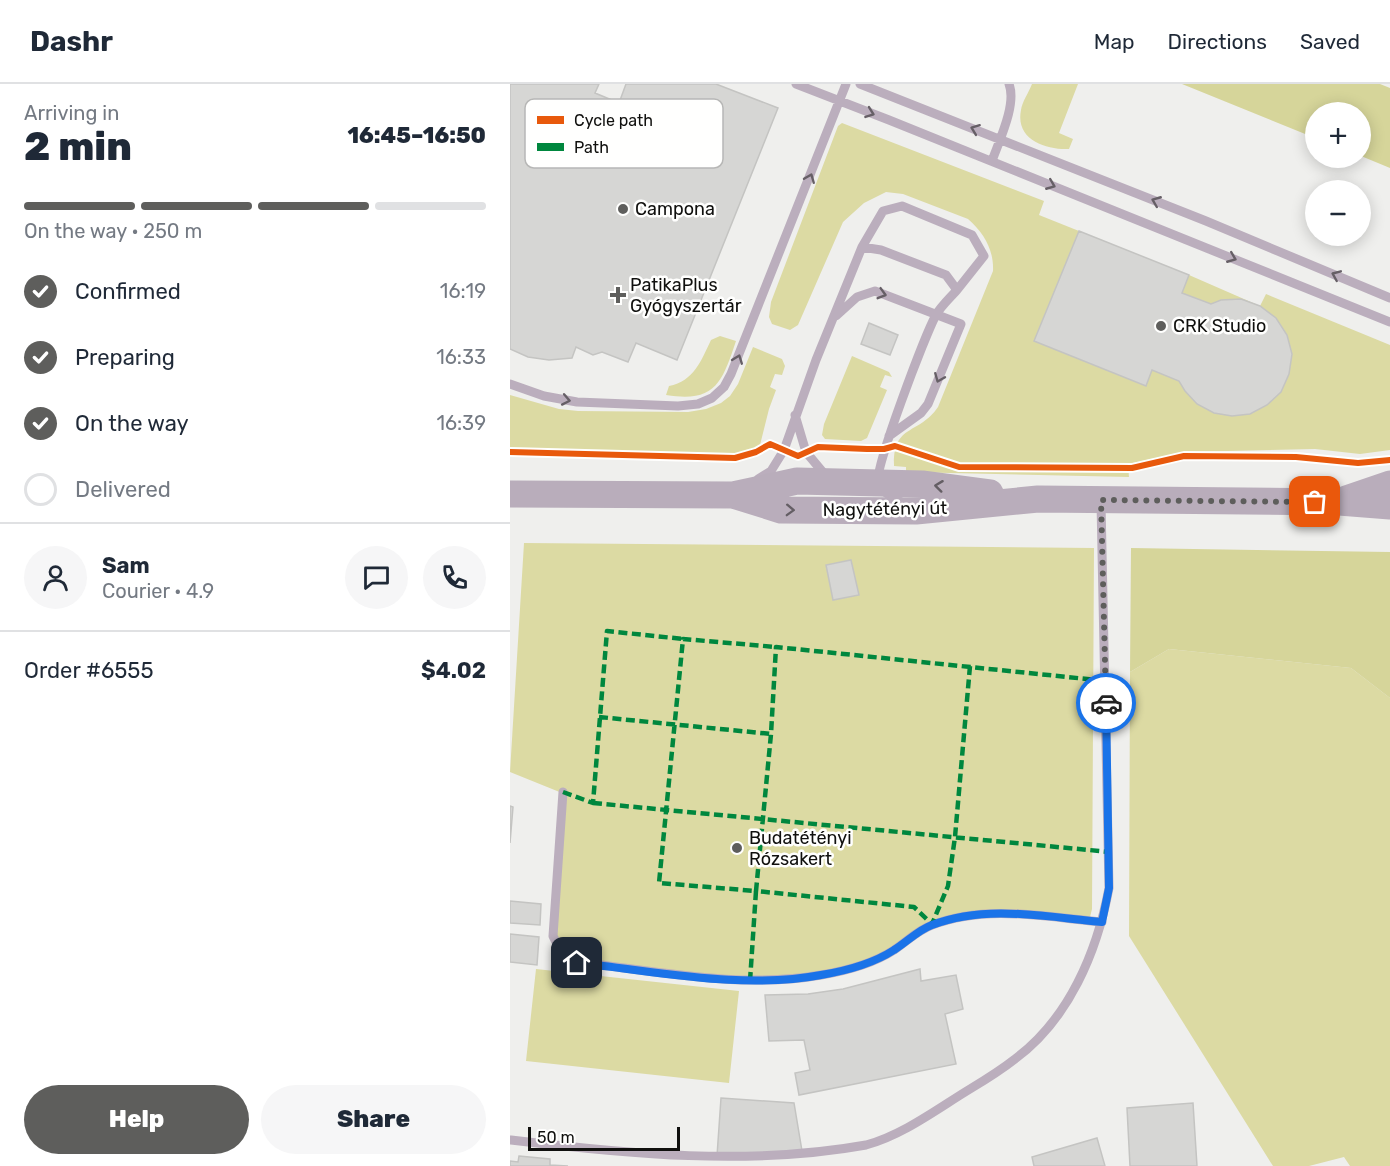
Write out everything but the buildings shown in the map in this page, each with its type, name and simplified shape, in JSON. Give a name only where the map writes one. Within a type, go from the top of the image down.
[{"type":"main road","name":"Nagytétényi út","points":[[510,494],[734,495],[797,480],[922,484],[1038,499],[1339,502],[1390,506]]},
{"type":"main road","name":"Nagytétényi út","points":[[1339,502],[1390,483]]},
{"type":"main road","name":"Nagytétényi út","points":[[734,495],[781,510],[916,511],[1038,499]]},
{"type":"lane","points":[[796,84],[1390,321]]},
{"type":"lane","points":[[510,384],[544,396],[577,402],[678,406],[698,404],[712,398],[724,387],[731,374],[841,102],[846,84]]},
{"type":"lane","points":[[860,84],[1390,298]]},
{"type":"lane","points":[[992,161],[1010,108],[1012,91],[1009,84]]},
{"type":"lane","points":[[734,495],[771,471],[786,445],[795,415],[862,247],[883,211],[902,206],[972,235],[984,256],[936,314],[888,437],[877,473],[877,483],[885,493],[916,511]]},
{"type":"lane","points":[[862,247],[882,250],[946,275],[957,290]]},
{"type":"lane","points":[[834,318],[857,297],[875,291],[961,324],[928,404],[921,413],[888,437]]},
{"type":"lane","points":[[795,415],[806,452],[831,481]]},
{"type":"lane","points":[[511,1140],[697,1162],[785,1160],[833,1153],[868,1145],[927,1116],[1016,1058],[1042,1034],[1067,1000],[1088,963],[1102,922],[1109,888],[1101,500]]},
{"type":"lane","points":[[562,792],[553,936],[566,956],[577,963],[733,980],[783,981],[824,975],[860,965],[892,951],[924,928],[963,916],[995,912],[1102,922]]},
{"type":"shaded area","points":[[1032,84],[1078,84],[1059,133],[1073,139],[1069,149],[1042,145],[1027,136],[1023,129],[1020,120],[1022,107]]},
{"type":"shaded area","points":[[1182,84],[1380,84],[1390,88],[1390,168],[1371,160],[1371,102],[1305,102],[1305,134]]},
{"type":"shaded area","points":[[842,123],[1044,201],[1039,215],[1260,306],[1266,294],[1390,345],[1390,450],[1360,454],[1315,449],[1184,452],[1128,464],[1129,477],[906,472],[906,467],[894,466],[895,452],[902,436],[923,422],[938,407],[993,271],[992,256],[983,236],[968,219],[903,194],[886,192],[864,203],[843,222],[798,325],[790,330],[772,324],[769,317],[771,302],[838,126]]},
{"type":"shaded area","points":[[720,336],[736,341],[721,379],[714,387],[696,396],[666,395],[669,386],[691,375],[711,340]]},
{"type":"shaded area","points":[[753,347],[782,359],[785,366],[782,375],[775,374],[770,387],[776,390],[760,445],[751,451],[740,454],[648,454],[510,450],[510,395],[559,409],[578,411],[688,412],[706,409],[721,403],[730,396],[738,384]]},
{"type":"shaded area","points":[[852,356],[889,372],[892,377],[885,375],[880,387],[887,390],[867,438],[861,441],[825,439],[822,435],[824,424]]},
{"type":"shaded area","points":[[524,543],[1094,548],[1092,909],[1089,921],[995,913],[932,924],[860,965],[783,981],[577,962],[553,936],[562,793],[510,772]]},
{"type":"shaded area","points":[[1131,548],[1390,552],[1390,698],[1351,668],[1169,649],[1130,672]]},
{"type":"shaded area","points":[[1169,649],[1351,668],[1390,698],[1390,1166],[1350,1166],[1344,1157],[1309,1166],[1273,1166],[1129,936],[1130,672]]},
{"type":"shaded area","points":[[536,969],[739,991],[729,1083],[526,1061]]},
{"type":"marked path","points":[[563,792],[593,803],[607,631],[683,639]]},
{"type":"marked path","points":[[750,981],[756,891],[659,883],[683,639],[776,647]]},
{"type":"marked path","points":[[970,666],[955,837],[948,886],[932,924],[914,907],[756,891],[771,734],[776,647],[1106,681]]},
{"type":"marked path","points":[[599,717],[771,734]]},
{"type":"marked path","points":[[593,803],[1110,852]]},
{"type":"cycle path","points":[[510,452],[735,458],[756,452],[770,444],[798,456],[818,447],[884,449],[895,446],[959,467],[1132,468],[1184,456],[1296,457],[1358,463],[1390,460]]},
{"type":"way so far","points":[[1106,703],[1101,500],[1315,502]]},
{"type":"place","name":"Campona","points":[[623,209]]},
{"type":"place","name":"PatikaPlus Gyógyszertár","points":[[618,295]]},
{"type":"place","name":"CRK Studio","points":[[1161,326]]},
{"type":"place","name":"Budatétényi Rózsakert","points":[[737,848]]},
{"type":"route","points":[[577,963],[733,980],[783,981],[824,975],[860,965],[892,951],[932,924],[963,916],[995,912],[1102,922],[1109,888],[1110,852],[1106,703]]}]
